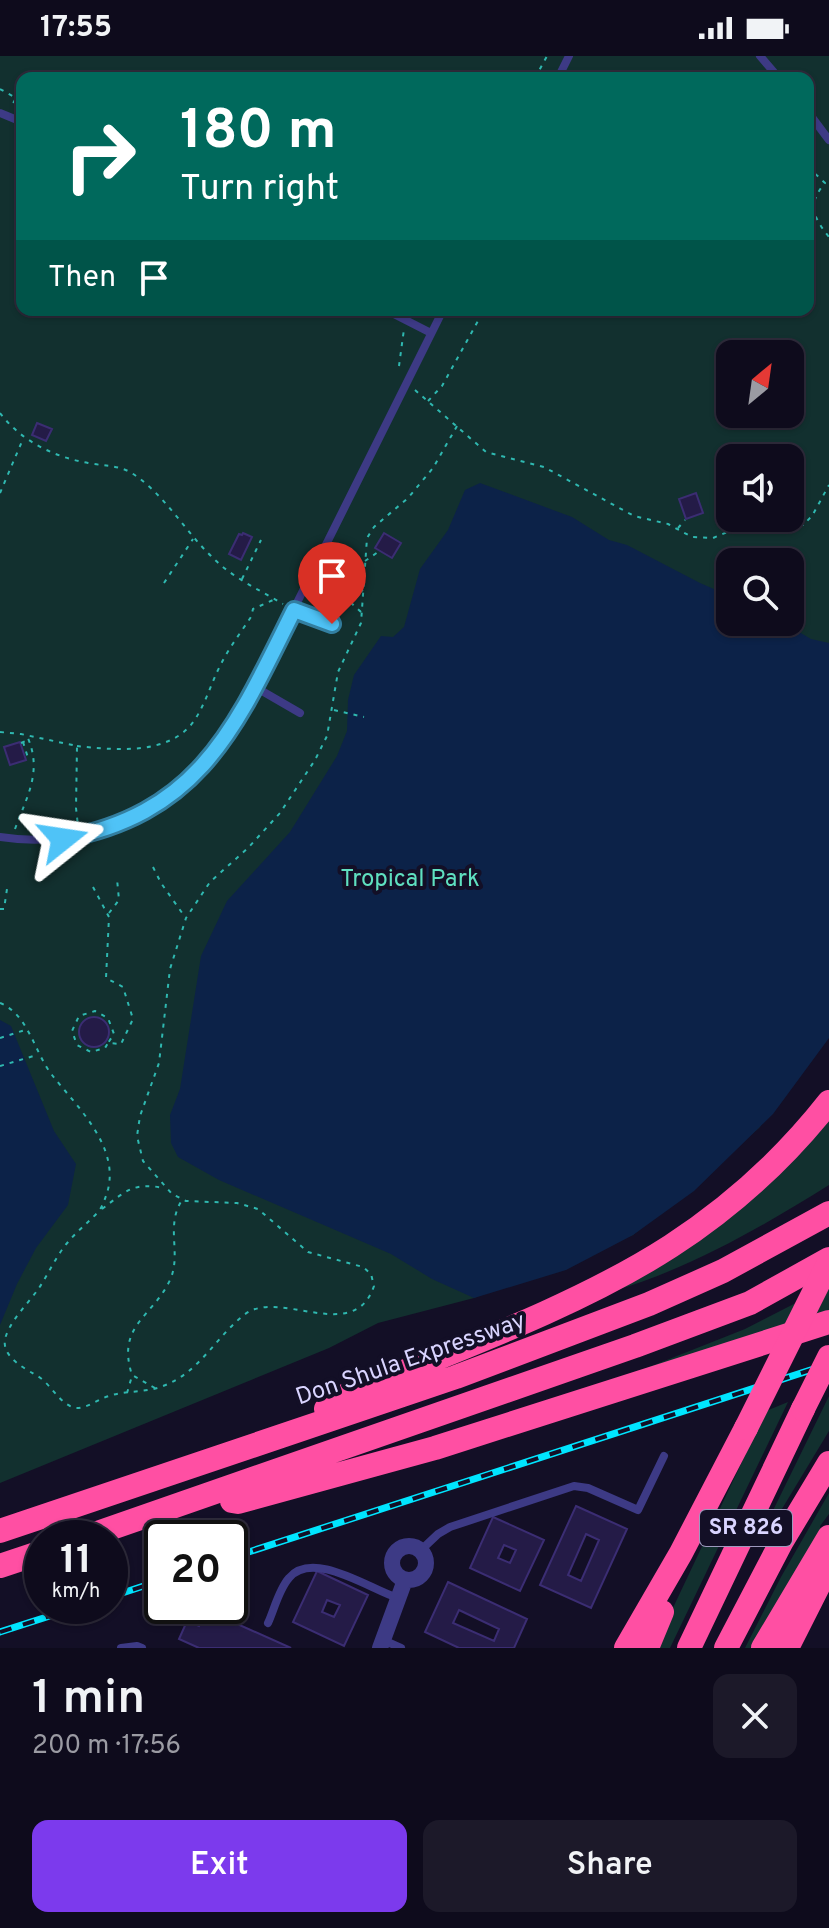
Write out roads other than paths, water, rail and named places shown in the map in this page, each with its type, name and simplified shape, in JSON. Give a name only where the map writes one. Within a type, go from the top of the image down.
[{"type":"highway","points":[[302,1427],[344,1396],[575,1298],[659,1253],[742,1192],[786,1151],[829,1102]]},
{"type":"highway","name":"Don Shula Expressway","points":[[0,1531],[456,1377],[649,1304],[723,1271],[829,1213]]},
{"type":"highway","points":[[626,1648],[681,1553],[829,1260]]},
{"type":"highway","points":[[128,1523],[750,1303],[829,1260]]},
{"type":"highway","points":[[210,1496],[238,1502],[420,1452],[829,1322]]},
{"type":"highway","name":"SR 826","points":[[689,1648],[829,1357]]},
{"type":"highway","name":"SR 826","points":[[726,1648],[782,1541],[829,1463]]},
{"type":"highway","points":[[763,1648],[829,1537]]},
{"type":"highway","points":[[647,1648],[670,1593],[681,1553]]},
{"type":"highway","points":[[0,1566],[24,1558]]},
{"type":"highway","points":[[787,1648],[829,1565]]},
{"type":"street","points":[[404,1547],[420,1551],[425,1561],[424,1572],[416,1579],[405,1580],[393,1569],[395,1553],[404,1547]]},
{"type":"street","points":[[382,1644],[405,1580]]},
{"type":"lane","points":[[760,56],[774,72]]},
{"type":"lane","points":[[814,120],[829,140]]},
{"type":"lane","points":[[398,316],[431,333]]},
{"type":"lane","points":[[0,837],[48,840],[78,836],[113,825],[178,791],[198,771],[234,724],[255,687],[440,316]]},
{"type":"lane","points":[[294,610],[332,624]]},
{"type":"lane","points":[[255,687],[300,713]]},
{"type":"lane","points":[[420,1551],[450,1527],[574,1486],[588,1488],[638,1510],[664,1456]]},
{"type":"lane","points":[[268,1623],[289,1576],[305,1568],[327,1567],[398,1598]]},
{"type":"lane","points":[[382,1644],[401,1648]]},
{"type":"lane","points":[[121,1648],[142,1648]]},
{"type":"water","points":[[480,483],[572,517],[609,540],[627,545],[716,590],[716,636],[804,635],[829,643],[829,1038],[773,1114],[694,1191],[633,1235],[566,1270],[474,1298],[432,1279],[391,1254],[219,1180],[178,1157],[171,1143],[170,1115],[180,1089],[201,956],[227,901],[290,832],[337,756],[347,731],[348,700],[354,675],[381,636],[393,637],[404,627],[420,569],[448,530],[465,490]]},
{"type":"water","points":[[0,1020],[11,1026],[54,1131],[76,1164],[68,1205],[36,1248],[0,1325]]},
{"type":"railway","points":[[248,1552],[829,1364]]},
{"type":"railway","points":[[128,1591],[144,1586]]},
{"type":"railway","points":[[0,1632],[25,1624]]},
{"type":"park label","name":"Tropical Park","points":[[410,880]]}]
